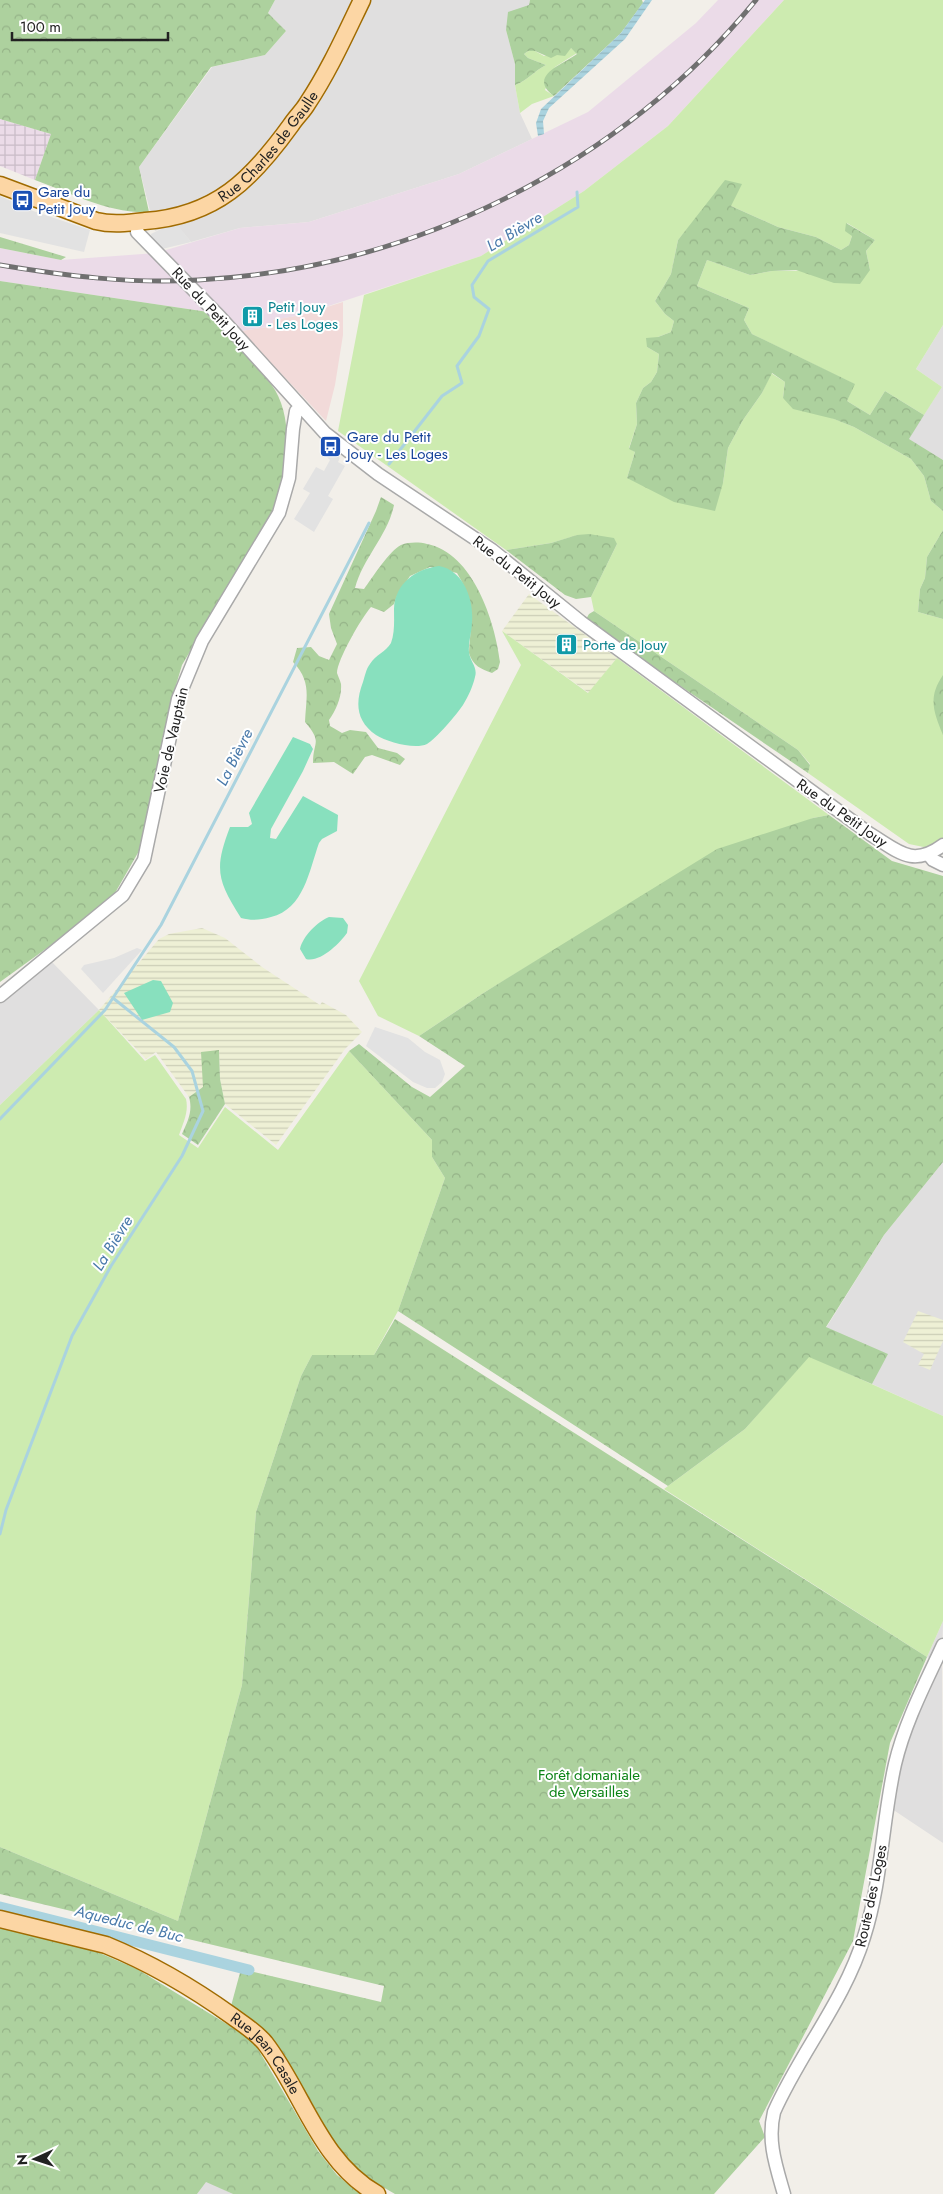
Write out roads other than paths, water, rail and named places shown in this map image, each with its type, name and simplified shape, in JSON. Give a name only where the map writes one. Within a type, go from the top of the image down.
[{"type":"main road","name":"Rue Charles de Gaulle","points":[[0,185],[96,221],[112,224],[171,218],[210,204],[237,188],[258,168],[312,97],[345,38],[362,0]]},
{"type":"main road","name":"Rue Charles de Gaulle","points":[[0,175],[44,194],[110,216],[121,222]]},
{"type":"main road","name":"Rue Jean Casale","points":[[0,1918],[106,1945],[149,1965],[220,2007],[263,2040],[277,2060],[325,2143],[343,2168],[366,2188],[377,2194]]},
{"type":"street","name":"Rue du Petit Jouy","points":[[138,222],[137,232],[220,317],[321,429],[340,445],[378,474],[492,550],[581,622],[834,808],[896,850],[913,857],[929,855]]},
{"type":"street","name":"Voie de Vauptain","points":[[0,996],[123,895],[144,860],[178,699],[202,641],[279,514],[289,478],[292,429],[296,411],[301,407]]},
{"type":"street","points":[[943,845],[929,855],[932,860],[943,865]]},
{"type":"street","name":"Route des Loges","points":[[784,2194],[771,2142],[770,2127],[774,2112],[856,1961],[871,1908],[894,1772],[902,1740],[914,1708],[943,1645]]},
{"type":"water","points":[[645,0],[652,0],[625,39],[549,108],[543,121],[544,134],[538,136],[536,123],[541,109],[621,33]]},
{"type":"waterway","name":"La Bièvre","points":[[389,464],[442,396],[462,383],[457,366],[479,336],[489,309],[474,297],[472,285],[488,261],[578,207],[577,192]]},
{"type":"waterway","name":"La Bièvre","points":[[0,1119],[105,1010],[161,925],[369,523]]},
{"type":"waterway","name":"La Bièvre","points":[[0,1534],[6,1510],[72,1336],[111,1266],[182,1156],[203,1111],[192,1071],[174,1047],[113,998]]},
{"type":"waterway","name":"Aqueduc de Buc","points":[[0,1907],[249,1970]]},
{"type":"railway","points":[[0,265],[49,273],[123,280],[198,280],[278,272],[356,255],[432,230],[506,198],[576,159],[641,112],[702,59],[756,0]]},
{"type":"place","name":"Gare du Petit Jouy","points":[[22,201]]},
{"type":"place","name":"Petit Jouy - Les Loges","points":[[252,316]]},
{"type":"place","name":"Gare du Petit Jouy - Les Loges","points":[[331,446]]},
{"type":"place","name":"Porte de Jouy","points":[[567,645]]},
{"type":"park label","name":"Forêt domaniale de Versailles","points":[[589,1784]]}]
